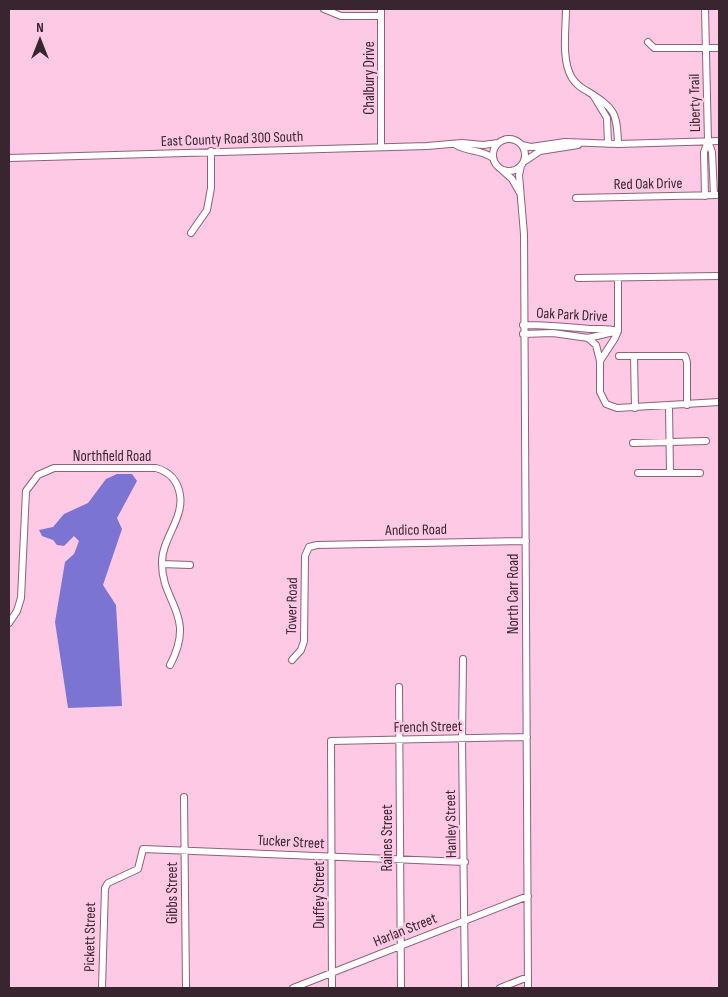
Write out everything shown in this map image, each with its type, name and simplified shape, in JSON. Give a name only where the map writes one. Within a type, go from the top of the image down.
[{"type":"street","points":[[324,9],[341,16],[381,12]]},
{"type":"street","points":[[566,9],[567,61],[570,73],[576,84],[605,102],[613,112],[618,144]]},
{"type":"street","name":"Liberty Trail","points":[[706,9],[708,141],[712,152],[717,196]]},
{"type":"street","name":"Chalbury Drive","points":[[381,12],[381,147]]},
{"type":"street","points":[[648,42],[654,48],[719,48]]},
{"type":"street","points":[[593,95],[607,118],[608,144]]},
{"type":"street","points":[[522,199],[516,185],[493,158],[493,153],[498,143],[510,138],[530,147],[565,142],[618,144],[719,141]]},
{"type":"street","points":[[705,196],[704,152],[708,141]]},
{"type":"street","name":"East County Road 300 South","points":[[9,158],[456,145],[462,143],[483,145],[498,143]]},
{"type":"street","points":[[502,170],[512,171],[540,151],[582,144]]},
{"type":"street","name":"East County Road 300 South","points":[[456,145],[460,148],[484,152],[493,158]]},
{"type":"street","points":[[522,145],[526,153],[523,164]]},
{"type":"street","points":[[191,233],[206,210],[211,188],[211,151]]},
{"type":"street","name":"North Carr Road","points":[[523,164],[519,175],[522,199],[524,325],[528,988]]},
{"type":"street","name":"Red Oak Drive","points":[[576,198],[717,196]]},
{"type":"street","points":[[578,278],[719,276]]},
{"type":"street","points":[[618,278],[618,330],[616,338],[600,360],[601,399],[612,407],[635,408],[719,402]]},
{"type":"street","name":"Oak Park Drive","points":[[524,325],[554,324],[618,330]]},
{"type":"street","name":"Oak Park Drive","points":[[524,334],[553,333],[588,338],[618,330]]},
{"type":"street","name":"Oak Park Drive","points":[[588,338],[596,345],[600,360]]},
{"type":"street","points":[[619,356],[684,356],[687,362],[687,405]]},
{"type":"street","points":[[634,356],[635,408]]},
{"type":"street","points":[[669,406],[670,473]]},
{"type":"street","points":[[633,443],[706,441]]},
{"type":"street","name":"Northfield Road","points":[[9,623],[21,598],[26,491],[34,478],[54,468],[156,468],[168,473],[176,483],[181,499],[177,516],[164,545],[162,564],[164,578],[180,620],[176,654],[170,665]]},
{"type":"street","points":[[638,473],[700,472]]},
{"type":"street","name":"Andico Road","points":[[308,548],[317,545],[526,541]]},
{"type":"street","name":"Tower Road","points":[[292,660],[301,650],[304,641],[305,556],[308,548]]},
{"type":"street","points":[[162,564],[190,565]]},
{"type":"street","name":"Hanley Street","points":[[463,659],[465,988]]},
{"type":"street","name":"Raines Street","points":[[399,687],[401,988]]},
{"type":"street","name":"French Street","points":[[330,741],[527,737]]},
{"type":"street","name":"Duffey Street","points":[[330,741],[332,988]]},
{"type":"street","name":"Gibbs Street","points":[[184,797],[186,988]]},
{"type":"street","name":"Tucker Street","points":[[132,873],[138,869],[143,849],[185,849],[465,862]]},
{"type":"street","name":"Pickett Street","points":[[102,988],[105,888],[108,883],[132,873]]},
{"type":"street","name":"Harlan Street","points":[[293,988],[528,896]]},
{"type":"street","points":[[500,988],[528,977]]},
{"type":"shaded area","points":[[117,474],[132,474],[137,481],[117,518],[122,529],[103,585],[116,605],[122,706],[68,708],[55,622],[65,562],[74,554],[79,541],[74,536],[64,546],[57,545],[53,540],[42,536],[39,530],[53,527],[64,514],[88,503],[106,479]]}]
